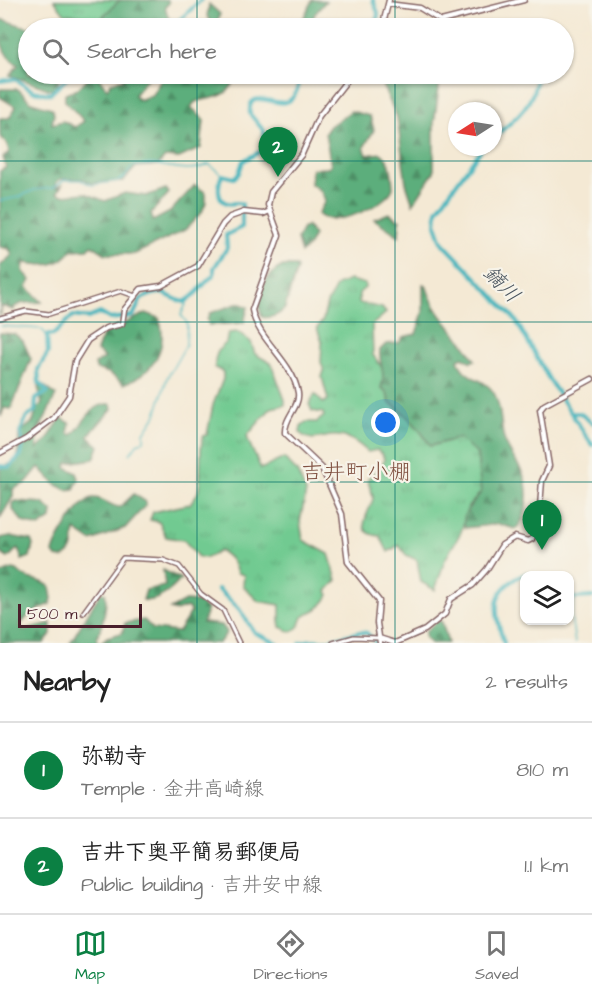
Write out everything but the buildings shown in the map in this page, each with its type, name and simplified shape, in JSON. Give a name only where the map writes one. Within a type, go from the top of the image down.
[{"type":"main road","points":[[454,18],[524,0]]},
{"type":"main road","points":[[384,18],[388,2],[420,8],[436,18]]},
{"type":"main road","points":[[344,84],[319,116],[302,154],[272,189],[268,203],[279,235],[253,303],[253,316],[264,336],[281,357],[298,391],[297,401],[285,426],[285,433],[320,465],[331,485],[344,521],[348,562],[379,601],[380,640],[395,643],[425,630],[445,614],[449,602],[481,576],[506,541],[515,537],[528,541],[532,539],[538,523],[542,481],[549,466],[539,412],[547,403],[592,379]]},
{"type":"main road","points":[[0,453],[24,440],[54,418],[69,396],[75,361],[87,340],[106,328],[122,324],[124,310],[144,288],[161,286],[197,266],[223,224],[241,213],[263,214],[270,211]]},
{"type":"street","points":[[0,318],[26,311],[49,314],[121,291],[136,296]]},
{"type":"street","points":[[83,613],[121,560],[135,557],[166,560],[185,571],[201,594],[223,610],[239,643]]},
{"type":"street","points":[[333,643],[354,637],[380,640]]},
{"type":"green space","points":[[54,0],[120,0],[102,18],[65,14]]},
{"type":"green space","points":[[120,0],[168,0],[169,3],[165,7],[169,18],[103,18]]},
{"type":"green space","points":[[312,0],[326,1],[314,18],[304,18]]},
{"type":"green space","points":[[209,4],[220,14],[219,18],[207,16]]},
{"type":"green space","points":[[0,19],[18,24],[18,65],[4,51]]},
{"type":"green space","points":[[18,65],[18,78],[10,75]]},
{"type":"green space","points":[[35,84],[58,84],[51,90]]},
{"type":"green space","points":[[82,84],[103,84],[107,89],[110,84],[143,84],[134,95],[139,100],[152,95],[159,84],[233,84],[221,96],[195,102],[191,107],[204,120],[201,148],[179,158],[165,157],[158,165],[136,167],[123,181],[90,183],[84,179],[60,179],[56,183],[56,188],[62,185],[57,193],[62,195],[85,193],[105,201],[125,193],[146,196],[166,189],[169,193],[151,213],[153,221],[170,212],[195,185],[206,193],[206,202],[202,212],[185,230],[135,254],[106,254],[92,245],[88,249],[72,250],[56,263],[38,265],[24,263],[23,271],[31,280],[27,287],[42,302],[23,303],[14,307],[14,310],[2,306],[0,317],[0,266],[12,255],[9,249],[0,247],[0,171],[6,167],[3,157],[9,152],[7,144],[0,136],[0,118],[9,118],[16,107],[0,97],[0,89],[18,89],[31,102],[52,108],[54,114],[52,124],[63,121],[75,127],[84,121],[65,101],[65,94],[74,91]]},
{"type":"green space","points":[[382,84],[440,84],[434,123],[434,172],[413,204],[406,183],[397,117]]},
{"type":"green space","points":[[351,111],[370,116],[374,130],[364,147],[367,155],[381,153],[385,156],[391,169],[393,188],[389,195],[370,208],[346,217],[325,218],[318,214],[325,201],[321,191],[311,184],[312,169],[327,168],[331,165],[325,133],[330,126]]},
{"type":"green space","points":[[389,213],[400,220],[399,236],[374,219]]},
{"type":"green space","points":[[307,226],[314,235],[308,247],[301,253],[297,239],[303,228]]},
{"type":"green space","points":[[283,266],[296,266],[297,269],[285,308],[275,316],[262,317],[259,301],[262,287],[276,270]]},
{"type":"green space","points":[[350,280],[365,284],[365,288],[359,293],[359,303],[382,308],[386,313],[372,325],[373,355],[383,369],[383,382],[390,403],[413,422],[430,446],[459,438],[477,453],[481,492],[468,507],[461,532],[445,560],[435,590],[421,582],[417,560],[406,555],[399,545],[388,552],[380,536],[371,534],[364,526],[373,498],[368,479],[382,465],[384,458],[382,454],[377,450],[368,452],[347,438],[333,436],[314,439],[300,433],[301,426],[306,422],[317,422],[324,416],[323,413],[312,411],[309,404],[315,394],[323,403],[328,400],[322,377],[324,371],[321,362],[322,342],[317,328],[323,320],[327,303],[337,285]]},
{"type":"green space","points":[[423,284],[426,285],[430,297],[442,316],[475,360],[471,362],[463,357],[458,359],[464,371],[490,388],[497,398],[504,439],[525,478],[526,485],[527,502],[523,518],[515,529],[499,524],[465,528],[464,518],[471,504],[481,492],[477,454],[459,438],[430,446],[412,422],[390,403],[387,393],[381,387],[383,378],[380,350],[386,344],[399,343],[403,337],[416,334],[423,312]]},
{"type":"green space","points":[[239,303],[248,307],[244,323],[209,325],[207,320],[210,313]]},
{"type":"green space","points":[[146,313],[159,318],[162,329],[160,349],[150,367],[134,380],[124,384],[109,373],[96,369],[95,364],[105,358],[97,351],[103,334]]},
{"type":"green space","points":[[238,332],[251,342],[255,354],[271,363],[285,400],[285,405],[271,408],[247,436],[250,444],[261,469],[284,458],[297,472],[306,492],[300,521],[303,540],[329,554],[337,580],[327,591],[329,595],[324,603],[303,617],[299,627],[292,632],[280,627],[280,605],[258,601],[243,586],[244,575],[237,573],[233,563],[226,555],[220,551],[206,558],[198,557],[184,540],[166,537],[159,522],[150,520],[153,512],[190,504],[197,493],[203,436],[207,435],[213,405],[223,379],[223,372],[215,368],[216,357],[220,348],[226,343],[228,333]]},
{"type":"green space","points":[[0,333],[14,334],[23,341],[31,359],[11,409],[4,408],[1,417]]},
{"type":"green space","points":[[43,385],[56,395],[38,433],[37,449],[47,440],[61,418],[70,423],[68,433],[72,435],[98,406],[111,404],[112,409],[88,436],[99,446],[94,459],[67,463],[66,467],[77,473],[79,479],[74,489],[67,490],[55,484],[39,467],[26,483],[13,489],[13,497],[0,518],[0,469],[18,460],[19,433],[33,422],[37,408],[42,404],[38,387]]},
{"type":"green space","points":[[134,494],[146,502],[146,505],[125,528],[91,541],[75,530],[70,553],[62,558],[56,557],[53,553],[55,547],[83,504],[98,498],[120,507]]},
{"type":"green space","points":[[16,501],[43,503],[52,511],[51,519],[39,527],[23,522],[13,510],[13,503]]},
{"type":"green space","points":[[10,536],[31,540],[33,545],[30,557],[22,560],[18,548],[8,558],[0,553],[0,538]]},
{"type":"green space","points":[[12,569],[50,587],[52,599],[50,604],[29,615],[20,625],[23,630],[51,623],[51,634],[44,643],[0,643],[0,574]]},
{"type":"green space","points":[[163,570],[181,579],[159,597],[143,600],[146,590],[165,586]]},
{"type":"green space","points":[[101,592],[105,593],[106,602],[97,643],[70,643]]},
{"type":"green space","points":[[185,601],[198,602],[207,609],[203,623],[222,625],[227,632],[219,643],[100,643],[107,637],[122,633],[125,623],[144,620],[153,629],[178,632],[191,612],[187,607],[176,611],[170,609]]},
{"type":"green space","points":[[438,620],[442,622],[448,643],[431,643],[425,638],[425,632]]},
{"type":"waterway","points":[[182,18],[201,0]]},
{"type":"waterway","points":[[373,0],[378,13],[377,18]]},
{"type":"waterway","points":[[0,81],[15,79],[18,81]]},
{"type":"waterway","points":[[22,84],[33,91],[50,94],[61,84]]},
{"type":"waterway","points":[[0,466],[9,467],[21,455],[23,443],[20,433],[26,418],[35,411],[36,399],[48,392],[39,383],[38,369],[48,353],[47,335],[54,334],[73,316],[88,318],[100,313],[110,319],[133,316],[141,299],[160,293],[184,302],[214,275],[214,268],[227,248],[226,235],[242,227],[242,204],[227,203],[221,198],[219,187],[222,175],[234,178],[239,173],[243,161],[265,149],[264,131],[250,114],[250,106],[257,99],[287,102],[294,96],[298,84]]},
{"type":"waterway","name":"鏑川","points":[[502,130],[528,102],[536,84]]},
{"type":"waterway","name":"鏑川","points":[[476,156],[437,210],[436,225],[442,242],[515,319],[550,381],[592,445]]},
{"type":"waterway","points":[[0,201],[19,197],[34,190],[53,188],[64,180],[81,180],[92,185],[118,181],[126,176],[133,166],[152,164],[190,169],[209,164],[222,175]]},
{"type":"waterway","points":[[130,454],[137,444],[144,441],[144,433],[156,415],[167,378],[186,345],[187,323],[181,315],[188,300]]},
{"type":"waterway","points":[[0,326],[41,329],[47,335]]},
{"type":"waterway","points":[[572,413],[580,413],[592,423]]},
{"type":"waterway","name":"鏑川","points":[[504,643],[498,619],[498,600],[506,585],[520,576]]},
{"type":"waterway","points":[[218,589],[239,609],[255,633],[277,643]]},
{"type":"waterway","name":"鏑川","points":[[574,597],[592,597]]},
{"type":"waterway","points":[[575,598],[571,616],[575,643]]},
{"type":"waterway","points":[[300,643],[311,640],[325,641],[360,632],[367,633],[376,643],[383,643]]},
{"type":"place","name":"吉井下奥平簡易郵便局","points":[[278,177]]},
{"type":"place","name":"弥勒寺","points":[[542,550]]},
{"type":"district","name":"吉井町小棚","points":[[356,471]]}]
